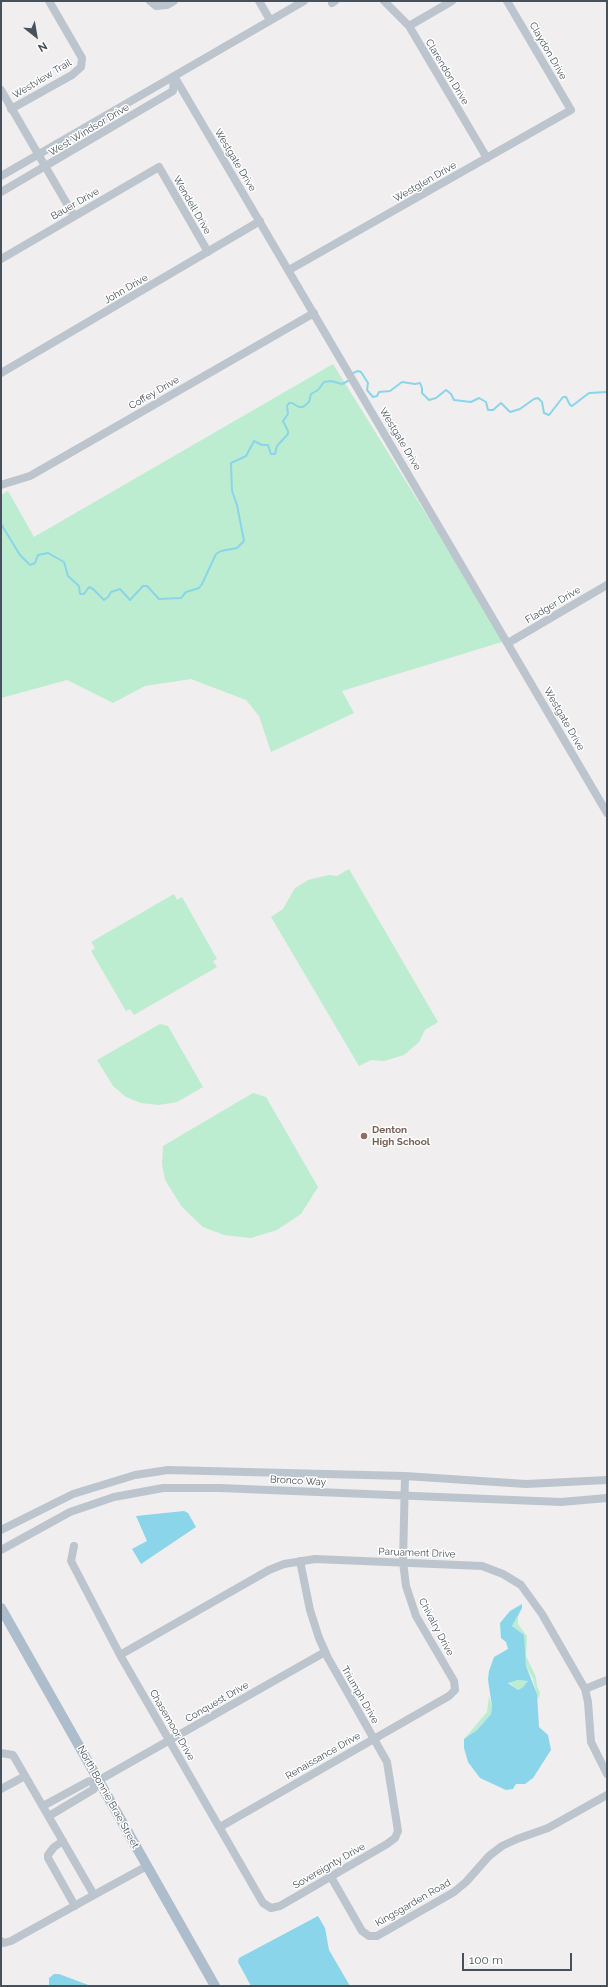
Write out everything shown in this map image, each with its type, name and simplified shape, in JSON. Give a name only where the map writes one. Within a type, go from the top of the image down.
[{"type":"main road","name":"North Bonnie Brae Street","points":[[1,1608],[97,1782],[147,1866],[215,1986]]},
{"type":"street","name":"Westview Trail","points":[[12,108],[72,75],[81,67],[82,58],[49,1]]},
{"type":"street","points":[[150,1],[156,6],[167,5],[174,1]]},
{"type":"street","points":[[259,1],[270,20]]},
{"type":"street","name":"West Windsor Drive","points":[[1,176],[304,1]]},
{"type":"street","name":"Clarendon Drive","points":[[384,1],[409,26],[487,158]]},
{"type":"street","points":[[409,26],[452,1]]},
{"type":"street","name":"Claydon Drive","points":[[507,1],[570,110]]},
{"type":"street","name":"West Windsor Drive","points":[[1,192],[46,168],[173,91],[174,76]]},
{"type":"street","name":"Westgate Drive","points":[[174,76],[607,813]]},
{"type":"street","points":[[1,90],[74,216]]},
{"type":"street","name":"Westglen Drive","points":[[289,270],[570,110]]},
{"type":"street","name":"Bauer Drive","points":[[1,259],[159,167]]},
{"type":"street","name":"Wendell Drive","points":[[159,167],[208,252]]},
{"type":"street","name":"John Drive","points":[[1,373],[260,221]]},
{"type":"street","name":"Coffey Drive","points":[[1,485],[30,476],[314,313]]},
{"type":"street","name":"Fladger Drive","points":[[508,643],[607,584]]},
{"type":"street","name":"Bronco Way","points":[[1,1530],[73,1494],[135,1475],[168,1470],[405,1476],[526,1484],[607,1480]]},
{"type":"street","name":"Chivalry Drive","points":[[405,1476],[403,1562],[406,1586],[416,1616],[454,1681],[455,1690]]},
{"type":"street","name":"Bronco Way","points":[[1,1550],[70,1512],[114,1498],[163,1488],[220,1488],[561,1502],[607,1498]]},
{"type":"street","name":"Chasemoor Drive","points":[[74,1546],[71,1561],[120,1655],[263,1903],[271,1908]]},
{"type":"street","name":"Paruament Drive","points":[[120,1655],[269,1570],[300,1561],[315,1559],[482,1566],[513,1579],[521,1585],[535,1603],[585,1689],[588,1702],[591,1742],[607,1774]]},
{"type":"street","name":"Triumph Drive","points":[[300,1561],[310,1610],[325,1652],[384,1757],[389,1770],[398,1831],[395,1838]]},
{"type":"street","name":"Conquest Drive","points":[[97,1782],[325,1652]]},
{"type":"street","points":[[585,1689],[607,1680]]},
{"type":"street","name":"Renaissance Drive","points":[[220,1827],[449,1696],[455,1690]]},
{"type":"street","points":[[1,1753],[13,1755],[94,1895]]},
{"type":"street","points":[[1,1789],[25,1776]]},
{"type":"street","points":[[43,1806],[88,1781],[97,1782],[94,1789],[49,1816]]},
{"type":"street","name":"Kingsgarden Road","points":[[331,1877],[362,1931],[369,1936],[377,1936],[454,1892],[466,1882],[489,1856],[502,1846],[517,1838],[548,1828],[607,1795]]},
{"type":"street","name":"Sovereignty Drive","points":[[271,1908],[280,1906],[395,1838]]},
{"type":"street","points":[[63,1841],[54,1847],[48,1855],[48,1858],[75,1906]]},
{"type":"street","points":[[1,1941],[4,1943],[11,1942],[147,1866]]},
{"type":"green space","points":[[333,364],[505,641],[342,691],[354,713],[271,752],[259,716],[246,700],[191,679],[145,686],[113,703],[67,680],[1,698],[1,495],[8,491],[34,537]]},
{"type":"green space","points":[[349,869],[438,1022],[425,1030],[419,1042],[404,1055],[384,1061],[371,1060],[359,1066],[271,917],[283,909],[295,888],[308,880],[329,875],[337,876]]},
{"type":"green space","points":[[174,894],[177,900],[182,897],[217,959],[213,961],[217,967],[134,1015],[130,1009],[126,1011],[91,951],[95,948],[91,942]]},
{"type":"green space","points":[[160,1024],[168,1026],[203,1087],[177,1102],[159,1105],[141,1103],[126,1097],[113,1086],[97,1060]]},
{"type":"green space","points":[[253,1093],[266,1097],[318,1187],[301,1214],[277,1230],[251,1238],[224,1235],[203,1227],[182,1207],[165,1180],[162,1164],[163,1146]]},
{"type":"green space","points":[[522,1608],[518,1617],[518,1624],[527,1636],[526,1656],[536,1677],[537,1686],[540,1693],[538,1700],[533,1679],[526,1666],[521,1633],[512,1626]]},
{"type":"green space","points":[[518,1680],[528,1681],[523,1687],[517,1690],[509,1682]]},
{"type":"green space","points":[[489,1696],[492,1706],[491,1714],[477,1730],[464,1739],[487,1712]]},
{"type":"water","points":[[184,1511],[188,1513],[196,1527],[141,1564],[132,1549],[147,1541],[136,1516]]},
{"type":"water","points":[[522,1604],[522,1608],[512,1626],[524,1635],[526,1666],[537,1694],[539,1727],[548,1735],[551,1750],[533,1778],[525,1784],[516,1784],[513,1789],[506,1790],[480,1778],[468,1762],[464,1748],[464,1739],[477,1730],[491,1714],[492,1706],[488,1680],[489,1671],[494,1657],[508,1649],[506,1642],[501,1638],[500,1623],[510,1611]],"holes":[[[518,1680],[528,1681],[518,1690],[508,1683]]]},
{"type":"water","points":[[318,1916],[325,1928],[329,1950],[350,1986],[251,1986],[238,1962],[239,1958]]},
{"type":"water","points":[[54,1974],[59,1974],[91,1986],[49,1986],[49,1978]]},
{"type":"waterway","points":[[353,373],[358,371],[361,372],[368,383],[367,390],[373,397],[377,396],[379,392],[390,391],[402,382],[415,384],[420,383],[422,393],[429,400],[436,398],[446,390],[451,394],[454,400],[471,402],[479,398],[486,402],[488,410],[493,410],[501,403],[510,412],[520,409],[534,399],[538,398],[542,402],[544,413],[549,415],[563,397],[566,397],[572,406],[589,393],[607,392]]},
{"type":"waterway","points":[[1,524],[20,555],[30,565],[35,563],[38,555],[48,553],[64,562],[68,576],[79,586],[80,594],[84,594],[89,587],[104,600],[111,592],[120,589],[130,600],[143,586],[147,586],[159,599],[181,598],[186,592],[199,588],[216,554],[221,551],[237,548],[244,541],[237,505],[232,491],[231,463],[246,456],[254,441],[262,445],[268,445],[271,454],[275,454],[277,446],[288,434],[283,421],[288,414],[287,406],[289,403],[303,407],[309,402],[311,394],[318,390],[324,382],[331,381],[342,384],[348,381]]},
{"type":"place","name":"Denton High School","points":[[364,1136]]}]
